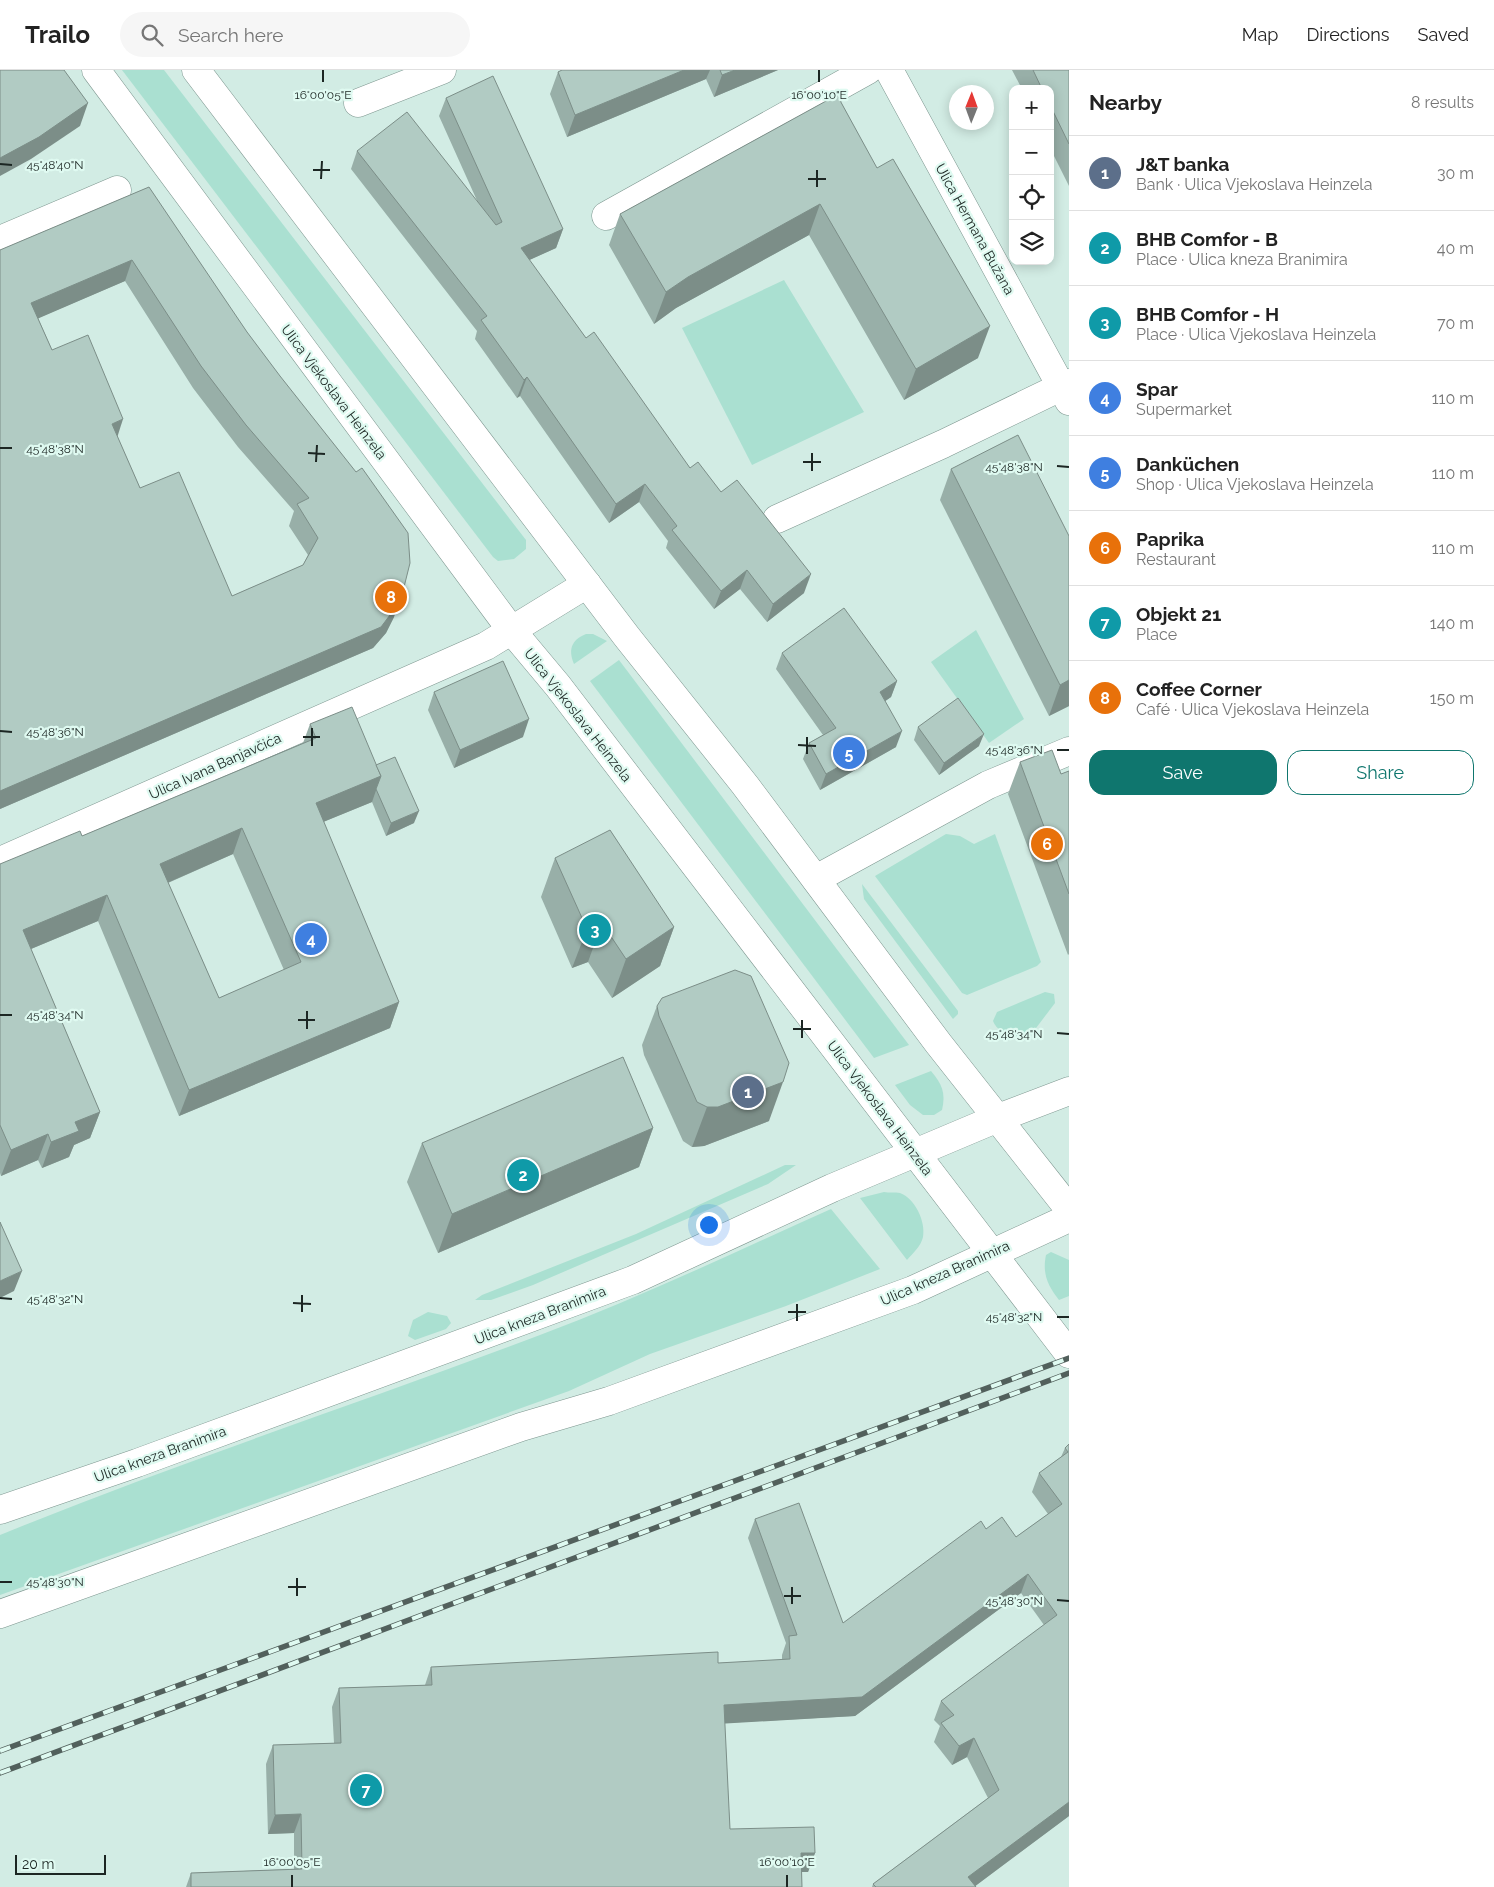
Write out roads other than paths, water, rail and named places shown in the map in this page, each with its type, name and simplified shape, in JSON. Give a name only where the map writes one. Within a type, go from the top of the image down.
[{"type":"main road","name":"Ulica Vjekoslava Heinzela","points":[[96,70],[512,631],[558,686],[1069,1354]]},
{"type":"main road","points":[[196,70],[587,584],[816,879],[938,1043],[1069,1208]]},
{"type":"main road","points":[[358,103],[442,70]]},
{"type":"main road","points":[[606,216],[868,70]]},
{"type":"main road","name":"Ulica Hermana Bužana","points":[[776,519],[1067,390],[889,70]]},
{"type":"main road","points":[[0,240],[117,190]]},
{"type":"main road","name":"Ulica Ivana Banjavčića","points":[[0,861],[464,656],[512,631],[587,584]]},
{"type":"main road","points":[[816,879],[988,785],[1069,751]]},
{"type":"main road","name":"Ulica kneza Branimira","points":[[0,1510],[137,1464],[633,1280],[914,1153],[1069,1091]]},
{"type":"main road","name":"Ulica kneza Branimira","points":[[0,1614],[521,1427],[628,1394],[913,1290],[991,1252],[1069,1218]]},
{"type":"railway","points":[[0,1751],[1069,1358]]},
{"type":"railway","points":[[0,1773],[1069,1373]]},
{"type":"place","name":"Coffee Corner","points":[[391,597]]},
{"type":"place","name":"Danküchen","points":[[849,753]]},
{"type":"place","name":"Paprika","points":[[1047,844]]},
{"type":"place","name":"BHB Comfor - H","points":[[595,930]]},
{"type":"place","name":"Spar","points":[[311,939]]},
{"type":"place","name":"J&T banka","points":[[748,1092]]},
{"type":"place","name":"BHB Comfor - B","points":[[523,1175]]},
{"type":"place","name":"Objekt 21","points":[[366,1790]]}]
